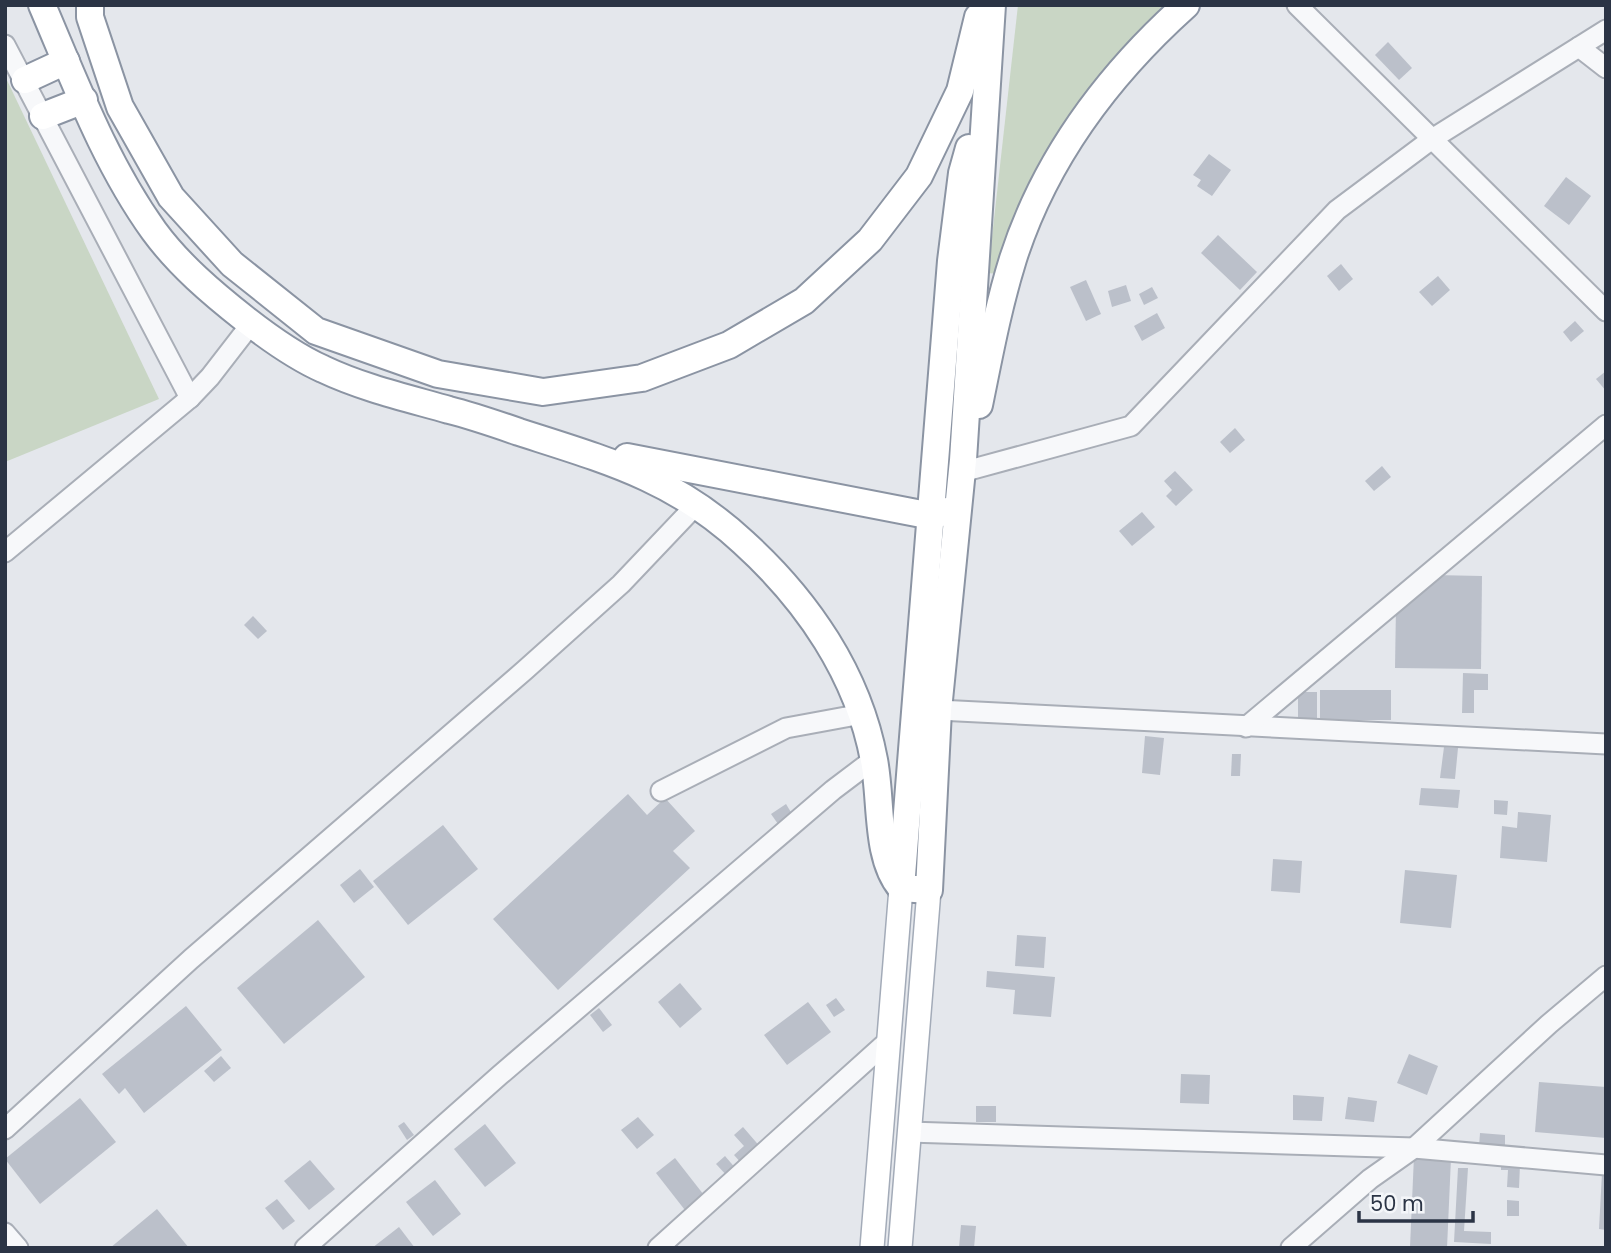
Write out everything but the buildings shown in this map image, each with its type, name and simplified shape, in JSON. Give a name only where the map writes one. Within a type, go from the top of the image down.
[{"type":"highway","points":[[42,5],[109,157],[155,232],[208,290],[251,324],[321,369],[392,395],[451,410],[625,466],[697,504],[764,562],[802,606],[844,670],[862,714],[874,759],[884,851],[889,870],[901,888]]},
{"type":"highway","points":[[90,5],[90,16],[120,107],[172,197],[232,264],[316,331],[438,374],[543,393],[642,378],[730,345],[804,301],[870,240],[919,176],[961,91],[981,5]]},
{"type":"highway","points":[[901,888],[929,890],[938,710],[961,477],[992,5]]},
{"type":"highway","points":[[557,444],[932,516],[948,511],[973,436],[1006,283],[1023,231],[1046,181],[1097,99],[1132,57],[1186,5]]},
{"type":"highway","points":[[25,80],[66,61]]},
{"type":"highway","points":[[43,116],[84,100]]},
{"type":"highway","points":[[901,888],[951,261],[962,173],[970,146],[983,122]]},
{"type":"main road","points":[[872,1248],[901,888]]},
{"type":"main road","points":[[900,1248],[929,890]]},
{"type":"street","points":[[1297,5],[1606,311]]},
{"type":"street","points":[[961,477],[1131,426],[1337,210],[1432,139],[1606,30]]},
{"type":"street","points":[[5,45],[190,398]]},
{"type":"street","points":[[1579,47],[1606,68]]},
{"type":"street","points":[[5,552],[190,398],[251,324]]},
{"type":"street","points":[[1246,727],[1606,425]]},
{"type":"street","points":[[5,1129],[191,959],[525,670],[621,583],[697,504]]},
{"type":"street","points":[[938,710],[1606,744]]},
{"type":"street","points":[[661,791],[786,728],[862,714]]},
{"type":"street","points":[[304,1248],[528,1051],[833,790],[874,759]]},
{"type":"street","points":[[1291,1248],[1370,1179],[1414,1148],[1549,1024],[1606,976]]},
{"type":"street","points":[[658,1248],[888,1041]]},
{"type":"street","points":[[909,1132],[1414,1148],[1606,1165]]},
{"type":"street","points":[[5,1233],[18,1248]]},
{"type":"green space","points":[[1018,5],[1170,5],[997,274],[988,273]]},
{"type":"green space","points":[[5,76],[159,399],[5,462]]}]
